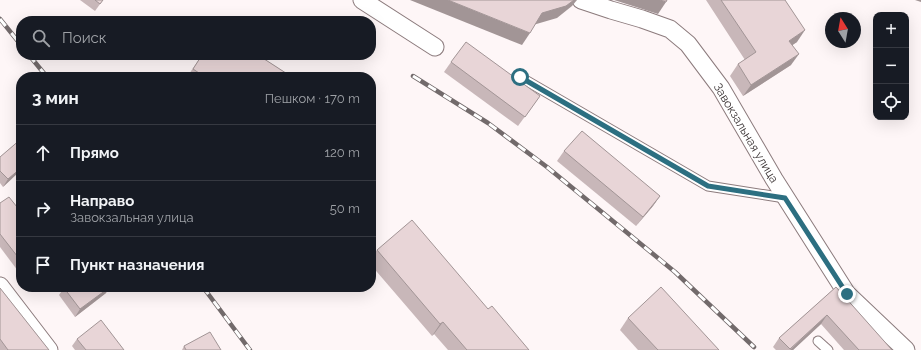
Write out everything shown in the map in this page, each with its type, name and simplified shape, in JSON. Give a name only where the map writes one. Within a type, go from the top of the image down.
[{"type":"street","points":[[362,0],[435,48]]},
{"type":"street","name":"Завокзальная улица","points":[[581,0],[670,29],[688,44],[721,88],[785,198],[847,294],[906,350]]},
{"type":"street","points":[[0,286],[49,350]]},
{"type":"lane","points":[[520,77],[708,186],[785,198]]},
{"type":"lane","points":[[818,341],[828,350]]},
{"type":"building","points":[[95,0],[103,0],[100,4]]},
{"type":"building","points":[[448,0],[574,0],[566,6],[542,13],[530,33]]},
{"type":"building","points":[[721,0],[785,0],[805,30],[789,41],[799,54],[751,85],[738,64],[756,52]]},
{"type":"building","points":[[466,42],[540,96],[525,117],[451,62]]},
{"type":"building","points":[[199,60],[266,60],[284,72],[198,72],[193,69]]},
{"type":"building","points":[[582,131],[660,196],[643,217],[564,151]]},
{"type":"building","points":[[16,143],[16,172],[8,179],[0,171],[0,157]]},
{"type":"building","points":[[9,197],[16,206],[16,255],[0,234],[0,203]]},
{"type":"building","points":[[412,220],[488,309],[492,306],[529,350],[467,350],[443,322],[440,324],[377,250]]},
{"type":"building","points":[[661,287],[719,350],[658,350],[628,318]]},
{"type":"building","points":[[836,287],[892,350],[859,350],[827,315],[790,349],[779,338]]},
{"type":"building","points":[[0,288],[49,350],[8,350],[0,339]]},
{"type":"building","points":[[67,292],[103,292],[80,309]]},
{"type":"building","points":[[101,320],[124,350],[86,350],[77,339]]},
{"type":"building","points":[[210,332],[221,350],[186,350],[184,346]]},
{"type":"railway","points":[[0,19],[16,39]]},
{"type":"railway","points":[[33,60],[43,72]]},
{"type":"railway","points":[[413,76],[488,123],[547,167],[675,272],[754,347]]},
{"type":"railway","points":[[207,292],[250,350]]},
{"type":"route","points":[[520,77],[708,186],[785,198],[847,294]]}]
